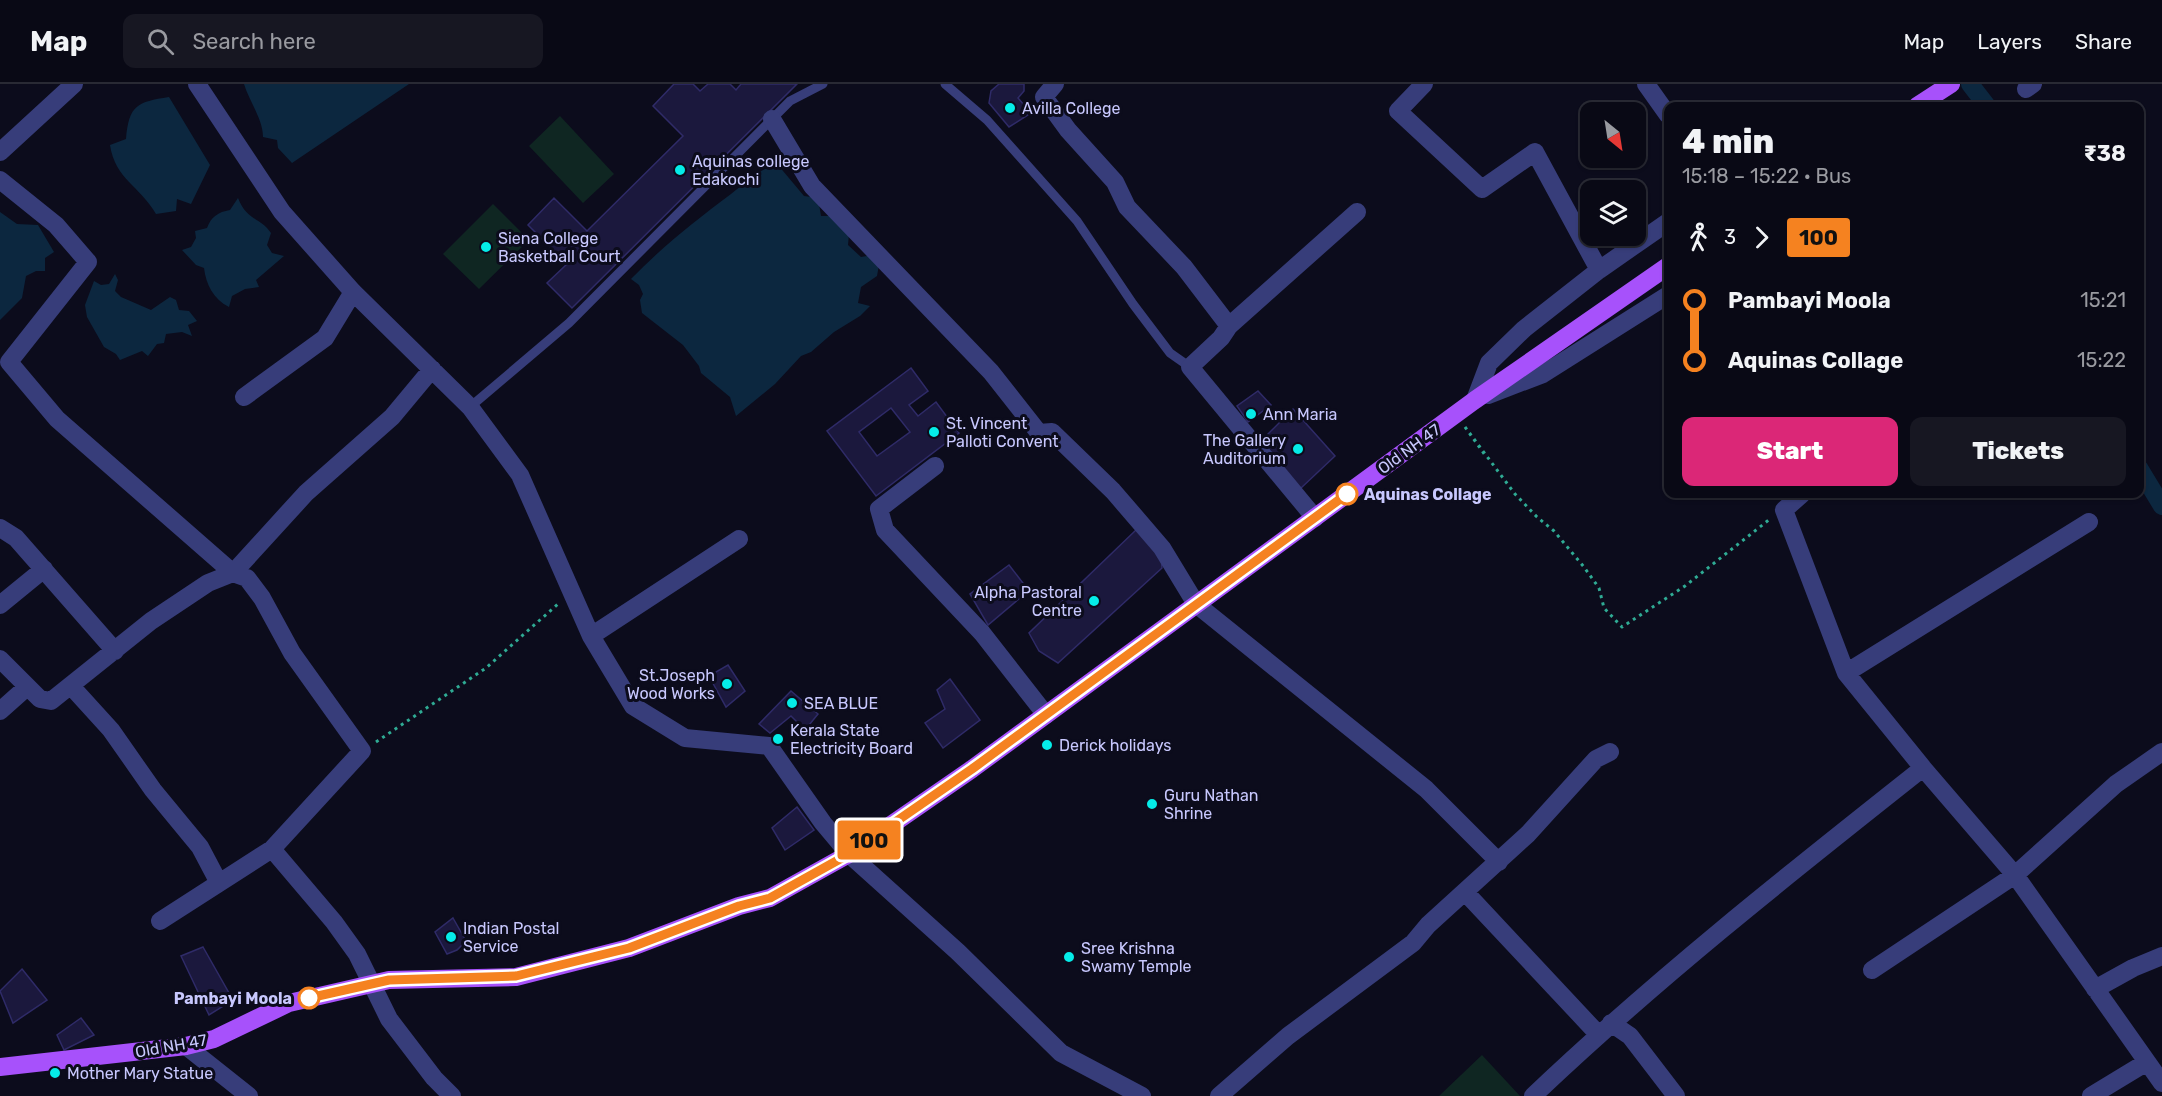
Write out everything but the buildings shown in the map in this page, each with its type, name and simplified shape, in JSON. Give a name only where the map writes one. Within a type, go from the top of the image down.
[{"type":"main road","points":[[1924,102],[1952,84]]},
{"type":"main road","name":"Old NH 47","points":[[0,1067],[186,1046],[214,1039],[288,1003],[389,980],[516,976],[629,948],[739,906],[770,898],[849,854],[1046,715],[1475,400],[1664,269]]},
{"type":"street","points":[[0,152],[74,84]]},
{"type":"street","points":[[197,84],[282,212],[353,292],[470,407],[520,475],[591,636],[633,706],[685,738],[769,746],[823,823],[849,854],[958,952],[1061,1053],[1142,1096]]},
{"type":"street","points":[[1055,84],[1044,97],[1068,130],[1115,182],[1127,207],[1184,267],[1229,326]]},
{"type":"street","points":[[1424,84],[1398,111],[1482,189],[1535,152],[1599,270]]},
{"type":"street","points":[[1646,84],[1664,109]]},
{"type":"street","points":[[772,119],[812,186],[991,372],[1039,433],[1052,432],[1113,491],[1162,548],[1196,604],[1426,789],[1499,862]]},
{"type":"street","points":[[0,180],[56,225],[88,262],[9,362],[57,419],[233,573],[247,578],[262,598],[292,653],[362,751],[272,849],[160,921]]},
{"type":"street","points":[[1315,518],[1190,367],[1221,338],[1229,326],[1357,212]]},
{"type":"street","points":[[1475,400],[1490,363],[1524,329],[1599,270],[1664,225]]},
{"type":"street","points":[[244,397],[325,338],[353,292]]},
{"type":"street","points":[[1475,400],[1543,374],[1664,298]]},
{"type":"street","points":[[0,659],[40,699],[51,701],[180,600],[233,573],[299,504],[306,493],[392,417],[432,369]]},
{"type":"street","points":[[935,466],[879,509],[885,530],[982,633],[1046,715]]},
{"type":"street","points":[[1798,498],[1784,510],[1846,673],[1923,768],[2015,875],[2162,1083]]},
{"type":"street","points":[[1846,673],[2089,522]]},
{"type":"street","points":[[0,528],[16,538],[115,651]]},
{"type":"street","points":[[591,636],[739,538]]},
{"type":"street","points":[[0,605],[44,569]]},
{"type":"street","points":[[71,686],[111,730],[153,790],[201,847],[219,883]]},
{"type":"street","points":[[0,711],[27,687]]},
{"type":"street","points":[[1219,1096],[1288,1036],[1399,956],[1428,925],[1499,862],[1596,759],[1610,752]]},
{"type":"street","points":[[1872,970],[2015,875],[2116,784],[2162,752]]},
{"type":"street","points":[[1533,1096],[1604,1028],[1739,914],[1923,768]]},
{"type":"street","points":[[272,849],[334,922],[357,954],[389,1019],[434,1078],[452,1096]]},
{"type":"street","points":[[1465,892],[1604,1028],[1630,1035],[1676,1096]]},
{"type":"street","points":[[2096,989],[2133,968],[2162,957]]},
{"type":"street","points":[[186,1046],[229,1090],[249,1096]]},
{"type":"street","points":[[2091,1096],[2147,1062]]},
{"type":"lane","points":[[470,407],[569,323],[790,101],[823,84]]},
{"type":"lane","points":[[945,84],[987,120],[1077,221],[1133,304],[1170,353],[1190,367]]},
{"type":"path","points":[[1456,415],[1522,502],[1554,531],[1584,567],[1599,588],[1604,608],[1622,627],[1685,586],[1758,526],[1784,510]]},
{"type":"path","points":[[362,751],[486,668],[572,592]]},
{"type":"green space","points":[[560,116],[614,174],[583,203],[529,146]]},
{"type":"green space","name":"Siena College Basketball Court","points":[[493,204],[529,240],[479,289],[443,254]]},
{"type":"green space","points":[[1482,1055],[1520,1096],[1439,1096]]},
{"type":"water","points":[[244,84],[409,84],[292,163],[278,148],[277,140],[263,137],[261,124]]},
{"type":"water","points":[[169,97],[210,165],[191,204],[177,199],[176,211],[156,214],[117,166],[110,145],[126,139],[129,119],[137,107],[149,101]]},
{"type":"water","points":[[778,165],[804,196],[818,198],[821,216],[829,216],[849,234],[848,245],[861,257],[873,255],[879,265],[877,276],[861,287],[858,303],[870,306],[811,352],[801,356],[775,384],[736,416],[730,397],[701,373],[699,366],[683,345],[642,313],[640,300],[643,294],[639,285],[631,279],[679,235],[753,176]]},
{"type":"water","points":[[238,198],[245,211],[271,233],[267,245],[272,253],[284,256],[256,280],[259,287],[245,289],[232,296],[229,307],[223,304],[211,290],[204,268],[196,265],[182,250],[191,247],[196,238],[195,231],[207,228],[213,218],[230,210]]},
{"type":"water","points":[[0,212],[17,224],[38,225],[54,252],[45,258],[45,271],[36,271],[26,276],[22,298],[0,320]]},
{"type":"water","points":[[115,274],[118,280],[115,291],[121,297],[151,310],[170,297],[176,300],[179,310],[189,311],[197,321],[188,325],[192,336],[182,332],[166,334],[164,343],[157,344],[148,356],[142,351],[120,360],[116,354],[104,347],[87,317],[85,305],[94,281],[101,285],[109,284]]},
{"type":"waterway","points":[[1970,84],[1984,102]]},
{"type":"waterway","points":[[2144,476],[2162,506]]},
{"type":"bus line","name":"100","points":[[309,998],[389,980],[516,976],[629,948],[705,918],[770,898],[849,854],[972,769],[1347,494]]},
{"type":"place","name":"Avilla College","points":[[1010,108]]},
{"type":"place","name":"Aquinas college Edakochi","points":[[680,170]]},
{"type":"place","name":"Siena College Basketball Court","points":[[486,247]]},
{"type":"place","name":"Ann Maria","points":[[1251,414]]},
{"type":"place","name":"St. Vincent Palloti Convent","points":[[934,432]]},
{"type":"place","name":"The Gallery Auditorium","points":[[1298,449]]},
{"type":"place","name":"Aquinas Collage","points":[[1347,494]]},
{"type":"place","name":"Alpha Pastoral Centre","points":[[1094,601]]},
{"type":"place","name":"St.Joseph Wood Works","points":[[727,684]]},
{"type":"place","name":"SEA BLUE","points":[[792,703]]},
{"type":"place","name":"Kerala State Electricity Board","points":[[778,739]]},
{"type":"place","name":"Derick holidays","points":[[1047,745]]},
{"type":"place","name":"Guru Nathan Shrine","points":[[1152,804]]},
{"type":"place","name":"Indian Postal Service","points":[[451,937]]},
{"type":"place","name":"Sree Krishna Swamy Temple","points":[[1069,957]]},
{"type":"place","name":"Pambayi Moola","points":[[309,998]]},
{"type":"place","name":"Mother Mary Statue","points":[[55,1073]]}]
